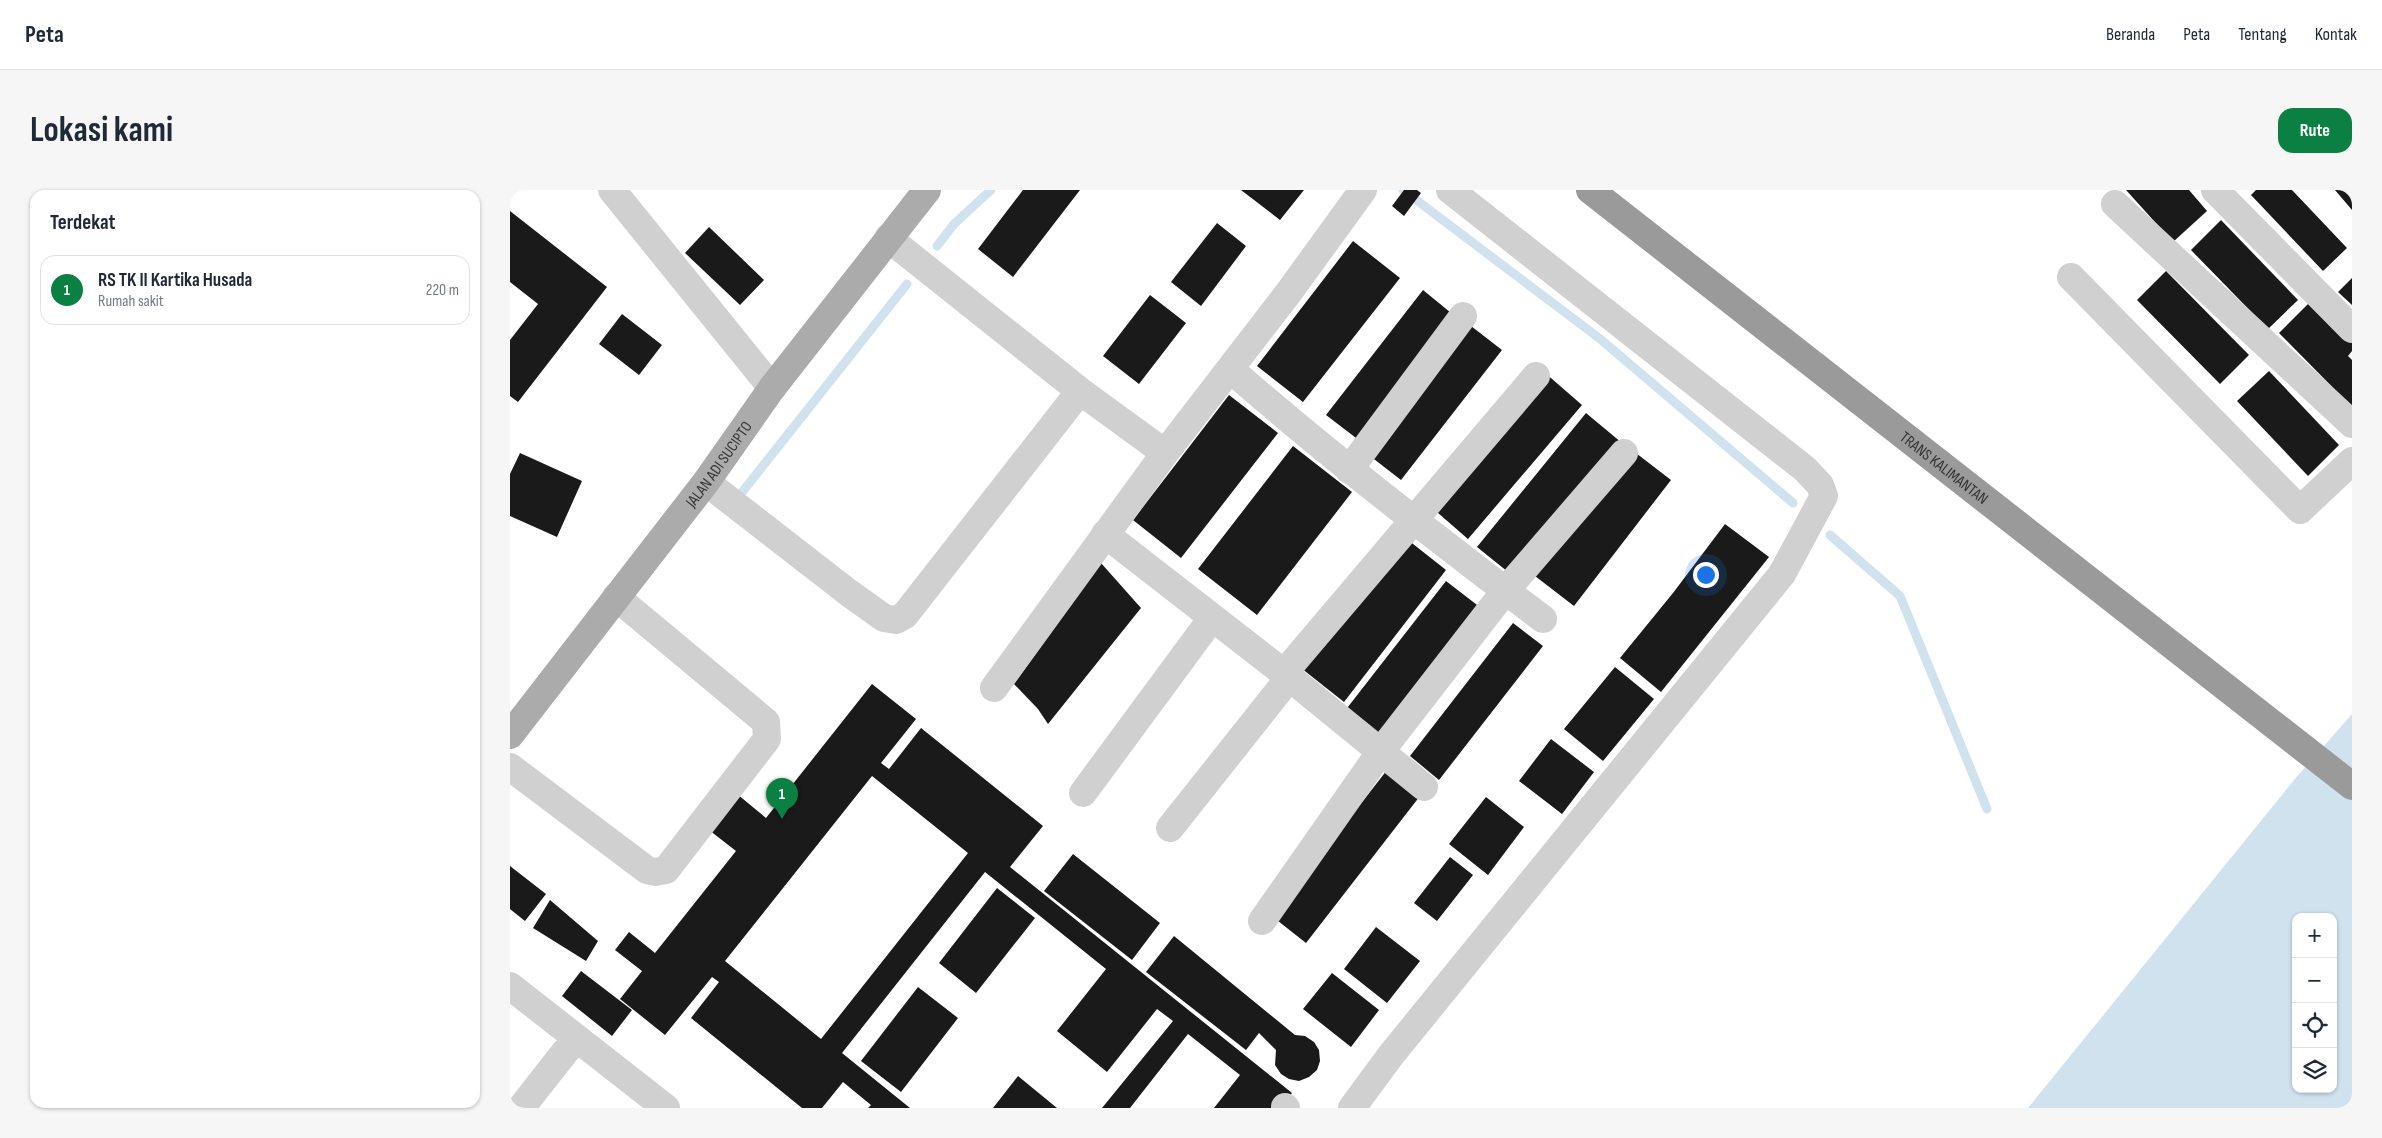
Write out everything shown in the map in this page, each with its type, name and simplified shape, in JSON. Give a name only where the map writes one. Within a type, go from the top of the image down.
[{"type":"highway","name":"TRANS KALIMANTAN","points":[[1590,190],[2352,786]]},
{"type":"main road","name":"JALAN ADI SUCIPTO","points":[[510,735],[706,482],[772,388],[926,190]]},
{"type":"street","points":[[612,190],[772,388]]},
{"type":"street","points":[[994,688],[1165,453],[1363,190]]},
{"type":"street","points":[[1352,1108],[1392,1055],[1782,574],[1824,496],[1820,485],[1805,469],[1450,190]]},
{"type":"street","points":[[2215,190],[2352,329]]},
{"type":"street","points":[[2115,204],[2352,424]]},
{"type":"street","points":[[888,238],[1080,391],[1165,453]]},
{"type":"street","points":[[2071,277],[2300,510],[2352,461]]},
{"type":"street","points":[[1349,470],[1463,316]]},
{"type":"street","points":[[1230,369],[1412,521],[1543,619]]},
{"type":"street","points":[[1170,828],[1287,676],[1412,521],[1536,376]]},
{"type":"street","points":[[706,482],[849,593],[884,618],[896,620],[905,615],[1080,391]]},
{"type":"street","points":[[1262,921],[1381,751],[1506,591],[1624,453]]},
{"type":"street","points":[[1105,534],[1287,676],[1424,787]]},
{"type":"street","points":[[510,767],[647,870],[656,872],[666,870],[768,739],[766,722],[616,597]]},
{"type":"street","points":[[1083,794],[1212,618]]},
{"type":"street","points":[[510,986],[666,1108]]},
{"type":"street","points":[[521,1108],[576,1038]]},
{"type":"water","points":[[2352,714],[2352,1108],[2028,1108],[2294,780]]},
{"type":"building","points":[[1023,190],[1080,190],[1013,277],[978,249]]},
{"type":"building","points":[[1241,190],[1304,190],[1280,220]]},
{"type":"building","points":[[1404,190],[1417,190],[1421,193],[1404,216],[1392,206]]},
{"type":"building","points":[[2126,190],[2189,190],[2207,211],[2173,242]]},
{"type":"building","points":[[2256,190],[2292,190],[2347,248],[2323,271],[2251,195]]},
{"type":"building","points":[[2335,190],[2352,190],[2352,210]]},
{"type":"building","points":[[510,211],[607,287],[518,402],[510,396],[510,340],[538,304],[510,282]]},
{"type":"building","points":[[2221,220],[2298,300],[2268,329],[2191,250]]},
{"type":"building","points":[[1217,223],[1246,246],[1201,306],[1171,282]]},
{"type":"building","points":[[709,227],[764,280],[740,305],[685,253]]},
{"type":"building","points":[[1353,241],[1400,278],[1303,402],[1257,366]]},
{"type":"building","points":[[2166,271],[2249,355],[2220,384],[2137,300]]},
{"type":"building","points":[[2352,278],[2352,305],[2338,292]]},
{"type":"building","points":[[1423,290],[1456,317],[1360,441],[1326,415]]},
{"type":"building","points":[[1150,295],[1186,323],[1139,384],[1103,356]]},
{"type":"building","points":[[2311,301],[2352,342],[2352,351],[2348,356],[2352,360],[2352,407],[2279,333]]},
{"type":"building","points":[[622,314],[662,345],[639,375],[599,344]]},
{"type":"building","points":[[1471,326],[1502,350],[1401,480],[1370,456]]},
{"type":"building","points":[[2269,371],[2339,445],[2308,476],[2237,401]]},
{"type":"building","points":[[1544,372],[1582,405],[1468,539],[1430,506]]},
{"type":"building","points":[[1229,395],[1278,433],[1181,558],[1133,520]]},
{"type":"building","points":[[1586,413],[1622,443],[1513,576],[1477,547]]},
{"type":"building","points":[[1293,446],[1352,492],[1257,615],[1198,569]]},
{"type":"building","points":[[1632,450],[1671,480],[1574,606],[1535,576]]},
{"type":"building","points":[[520,453],[582,481],[557,537],[510,516],[510,474]]},
{"type":"building","points":[[1725,524],[1769,557],[1661,692],[1620,658],[1673,593]]},
{"type":"building","points":[[1403,536],[1446,570],[1344,702],[1301,668]]},
{"type":"building","points":[[1101,563],[1141,608],[1048,724],[1038,709],[1014,684]]},
{"type":"building","points":[[1446,581],[1481,608],[1379,740],[1344,712]]},
{"type":"building","points":[[1513,623],[1543,646],[1439,780],[1410,756]]},
{"type":"building","points":[[1615,667],[1654,699],[1603,761],[1564,729]]},
{"type":"building","points":[[872,684],[916,719],[881,763],[889,769],[921,728],[1043,826],[1010,867],[1292,1093],[1280,1108],[1214,1108],[1240,1075],[1188,1034],[1130,1108],[1102,1108],[1173,1021],[1157,1009],[1107,1072],[1057,1031],[1106,969],[985,872],[842,1053],[910,1108],[868,1108],[871,1105],[843,1082],[822,1108],[802,1108],[691,1018],[719,982],[712,977],[665,1035],[620,999],[642,971],[615,950],[629,932],[655,953],[736,851],[709,830],[737,794],[766,818]],"holes":[[[872,776],[968,853],[821,1039],[725,961]]]},
{"type":"building","points":[[1551,739],[1594,772],[1562,814],[1519,781]]},
{"type":"building","points":[[1387,770],[1420,796],[1306,943],[1273,917]]},
{"type":"building","points":[[1486,797],[1524,827],[1488,875],[1449,844]]},
{"type":"building","points":[[1073,854],[1160,923],[1132,960],[1044,891]]},
{"type":"building","points":[[1450,857],[1473,875],[1437,921],[1414,903]]},
{"type":"building","points":[[510,866],[546,894],[525,921],[510,909]]},
{"type":"building","points":[[997,888],[1035,918],[976,993],[939,963]]},
{"type":"building","points":[[550,900],[598,941],[586,961],[533,928]]},
{"type":"building","points":[[1376,927],[1420,961],[1387,1003],[1344,969]]},
{"type":"building","points":[[1174,936],[1295,1035],[1305,1036],[1314,1042],[1319,1050],[1320,1061],[1317,1070],[1309,1077],[1299,1081],[1289,1079],[1281,1074],[1275,1065],[1276,1050],[1259,1033],[1246,1050],[1146,972]]},
{"type":"building","points":[[581,971],[632,1010],[612,1036],[562,996]]},
{"type":"building","points":[[1332,973],[1379,1010],[1351,1047],[1303,1009]]},
{"type":"building","points":[[918,987],[958,1018],[901,1092],[861,1061]]},
{"type":"building","points":[[1018,1076],[1057,1108],[993,1108]]},
{"type":"waterway","points":[[937,246],[954,224],[991,190]]},
{"type":"waterway","points":[[1403,190],[1599,338],[1793,503]]},
{"type":"waterway","points":[[743,491],[907,284]]},
{"type":"waterway","points":[[1830,535],[1900,596],[1987,809]]},
{"type":"place","name":"RS TK II Kartika Husada","points":[[782,819]]}]
